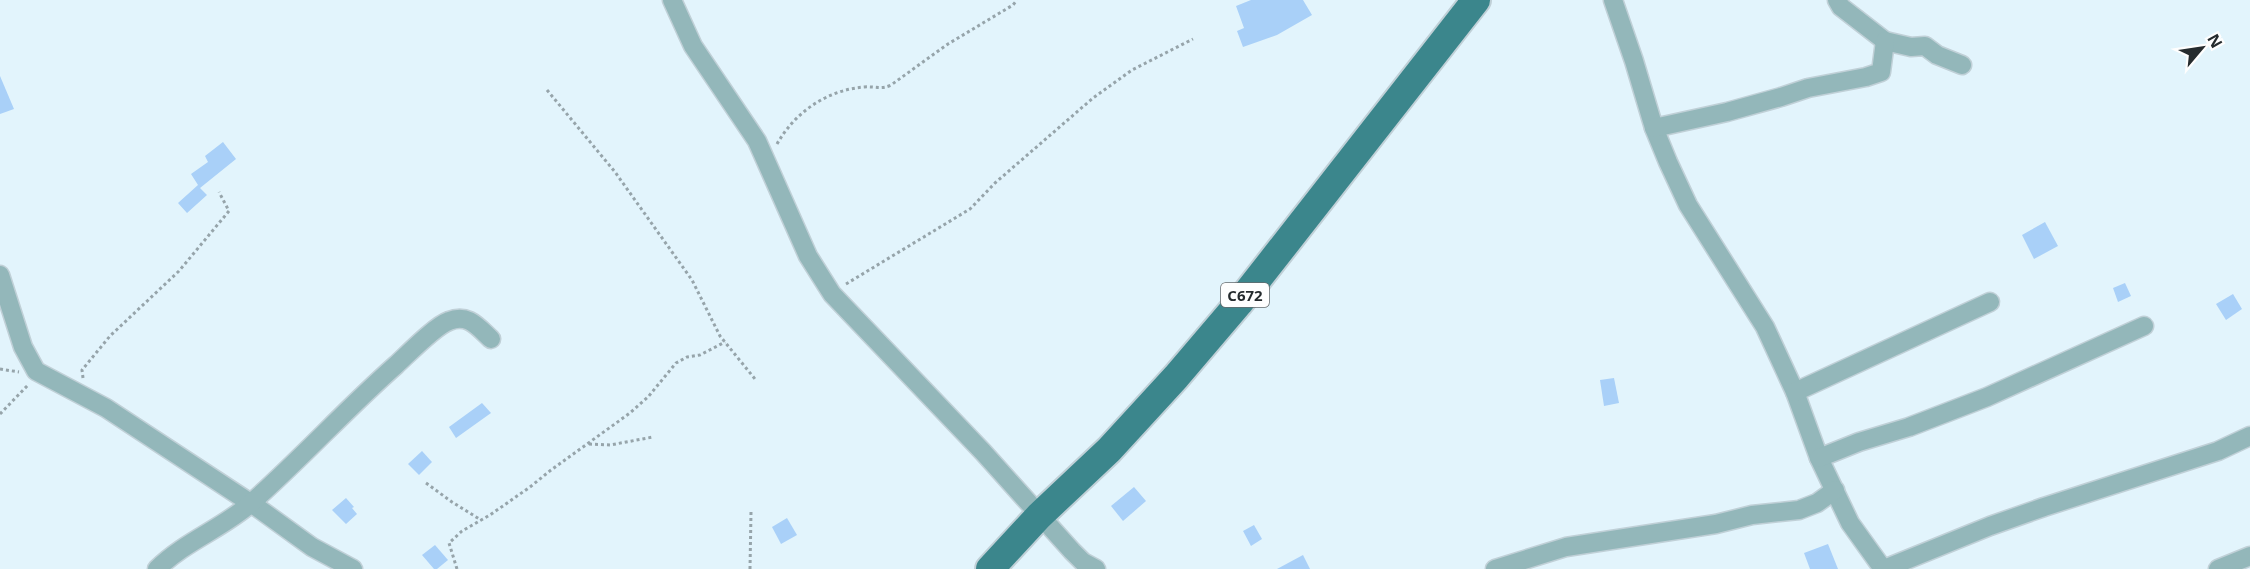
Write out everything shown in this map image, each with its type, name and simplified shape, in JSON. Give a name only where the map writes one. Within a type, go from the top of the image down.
[{"type":"main road","name":"C672","points":[[990,569],[1039,516],[1109,450],[1183,369],[1239,303],[1476,0]]},
{"type":"street","points":[[672,0],[693,46],[757,141],[808,256],[832,294],[983,452],[1083,562],[1096,569]]},
{"type":"street","points":[[1613,0],[1634,61],[1653,128],[1688,206],[1765,327],[1795,392],[1819,458],[1850,523],[1883,569],[1990,526],[2218,451],[2250,436]]},
{"type":"street","points":[[1837,0],[1841,7],[1885,41],[1925,46],[1937,55],[1962,65]]},
{"type":"street","points":[[1653,128],[1781,98],[1808,88],[1881,72],[1885,41]]},
{"type":"street","points":[[0,275],[23,347],[29,361],[40,373],[141,429],[312,547],[352,569]]},
{"type":"street","points":[[1795,392],[1990,302]]},
{"type":"street","points":[[157,569],[171,555],[209,533],[250,504],[446,321],[461,317],[473,322],[491,339]]},
{"type":"street","points":[[1819,458],[1987,397],[2144,326]]},
{"type":"street","points":[[1495,569],[1566,547],[1716,524],[1752,515],[1799,510],[1817,503],[1835,490]]},
{"type":"street","points":[[2218,569],[2250,556]]},
{"type":"path","points":[[767,162],[781,137],[809,107],[830,93],[865,87],[883,89],[1017,0]]},
{"type":"path","points":[[832,294],[970,209],[994,183],[1094,98],[1132,70],[1193,39]]},
{"type":"path","points":[[547,90],[615,172],[692,280],[725,342],[755,379]]},
{"type":"path","points":[[85,397],[82,370],[110,336],[179,271],[229,211],[219,192]]},
{"type":"path","points":[[457,569],[449,543],[462,531],[530,487],[639,405],[676,363],[687,357],[700,355],[725,342]]},
{"type":"path","points":[[0,414],[40,373]]},
{"type":"path","points":[[588,444],[610,445],[653,437]]},
{"type":"path","points":[[426,483],[481,520]]},
{"type":"path","points":[[750,569],[751,512]]},
{"type":"building","points":[[1251,0],[1303,0],[1312,15],[1277,35],[1243,47],[1237,31],[1244,28],[1236,6]]},
{"type":"building","points":[[0,76],[14,109],[0,114]]},
{"type":"building","points":[[223,142],[236,159],[200,188],[207,195],[187,213],[178,203],[198,185],[191,174],[208,162],[205,156]]},
{"type":"building","points":[[2045,222],[2058,246],[2034,259],[2022,235]]},
{"type":"building","points":[[2125,283],[2131,296],[2118,302],[2113,288]]},
{"type":"building","points":[[2233,294],[2242,309],[2226,320],[2216,304]]},
{"type":"building","points":[[1614,378],[1619,403],[1604,406],[1600,380]]},
{"type":"building","points":[[482,403],[491,413],[456,438],[449,427]]},
{"type":"building","points":[[422,451],[432,462],[419,475],[408,464]]},
{"type":"building","points":[[1134,487],[1146,501],[1123,521],[1111,506]]},
{"type":"building","points":[[346,498],[357,514],[346,524],[332,510]]},
{"type":"building","points":[[787,518],[797,535],[781,544],[772,527]]},
{"type":"building","points":[[1254,525],[1262,539],[1251,546],[1243,531]]},
{"type":"building","points":[[1828,544],[1838,569],[1810,569],[1804,553]]},
{"type":"building","points":[[435,545],[448,560],[437,569],[434,569],[422,555]]},
{"type":"building","points":[[1303,555],[1310,569],[1277,569]]}]
